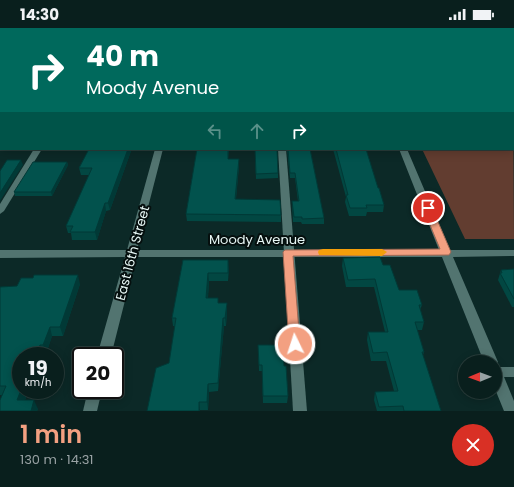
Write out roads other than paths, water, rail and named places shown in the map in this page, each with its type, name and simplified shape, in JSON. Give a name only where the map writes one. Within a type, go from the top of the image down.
[{"type":"street","name":"East 16th Street","points":[[106,347],[159,150]]},
{"type":"street","points":[[404,150],[488,355]]},
{"type":"street","name":"Moody Avenue","points":[[0,254],[132,252],[514,253]]},
{"type":"street","points":[[502,389],[511,411]]},
{"type":"street","points":[[90,411],[93,399]]},
{"type":"lane","points":[[0,211],[37,150]]},
{"type":"lane","points":[[282,150],[300,411]]},
{"type":"lane","points":[[502,372],[514,372]]}]
